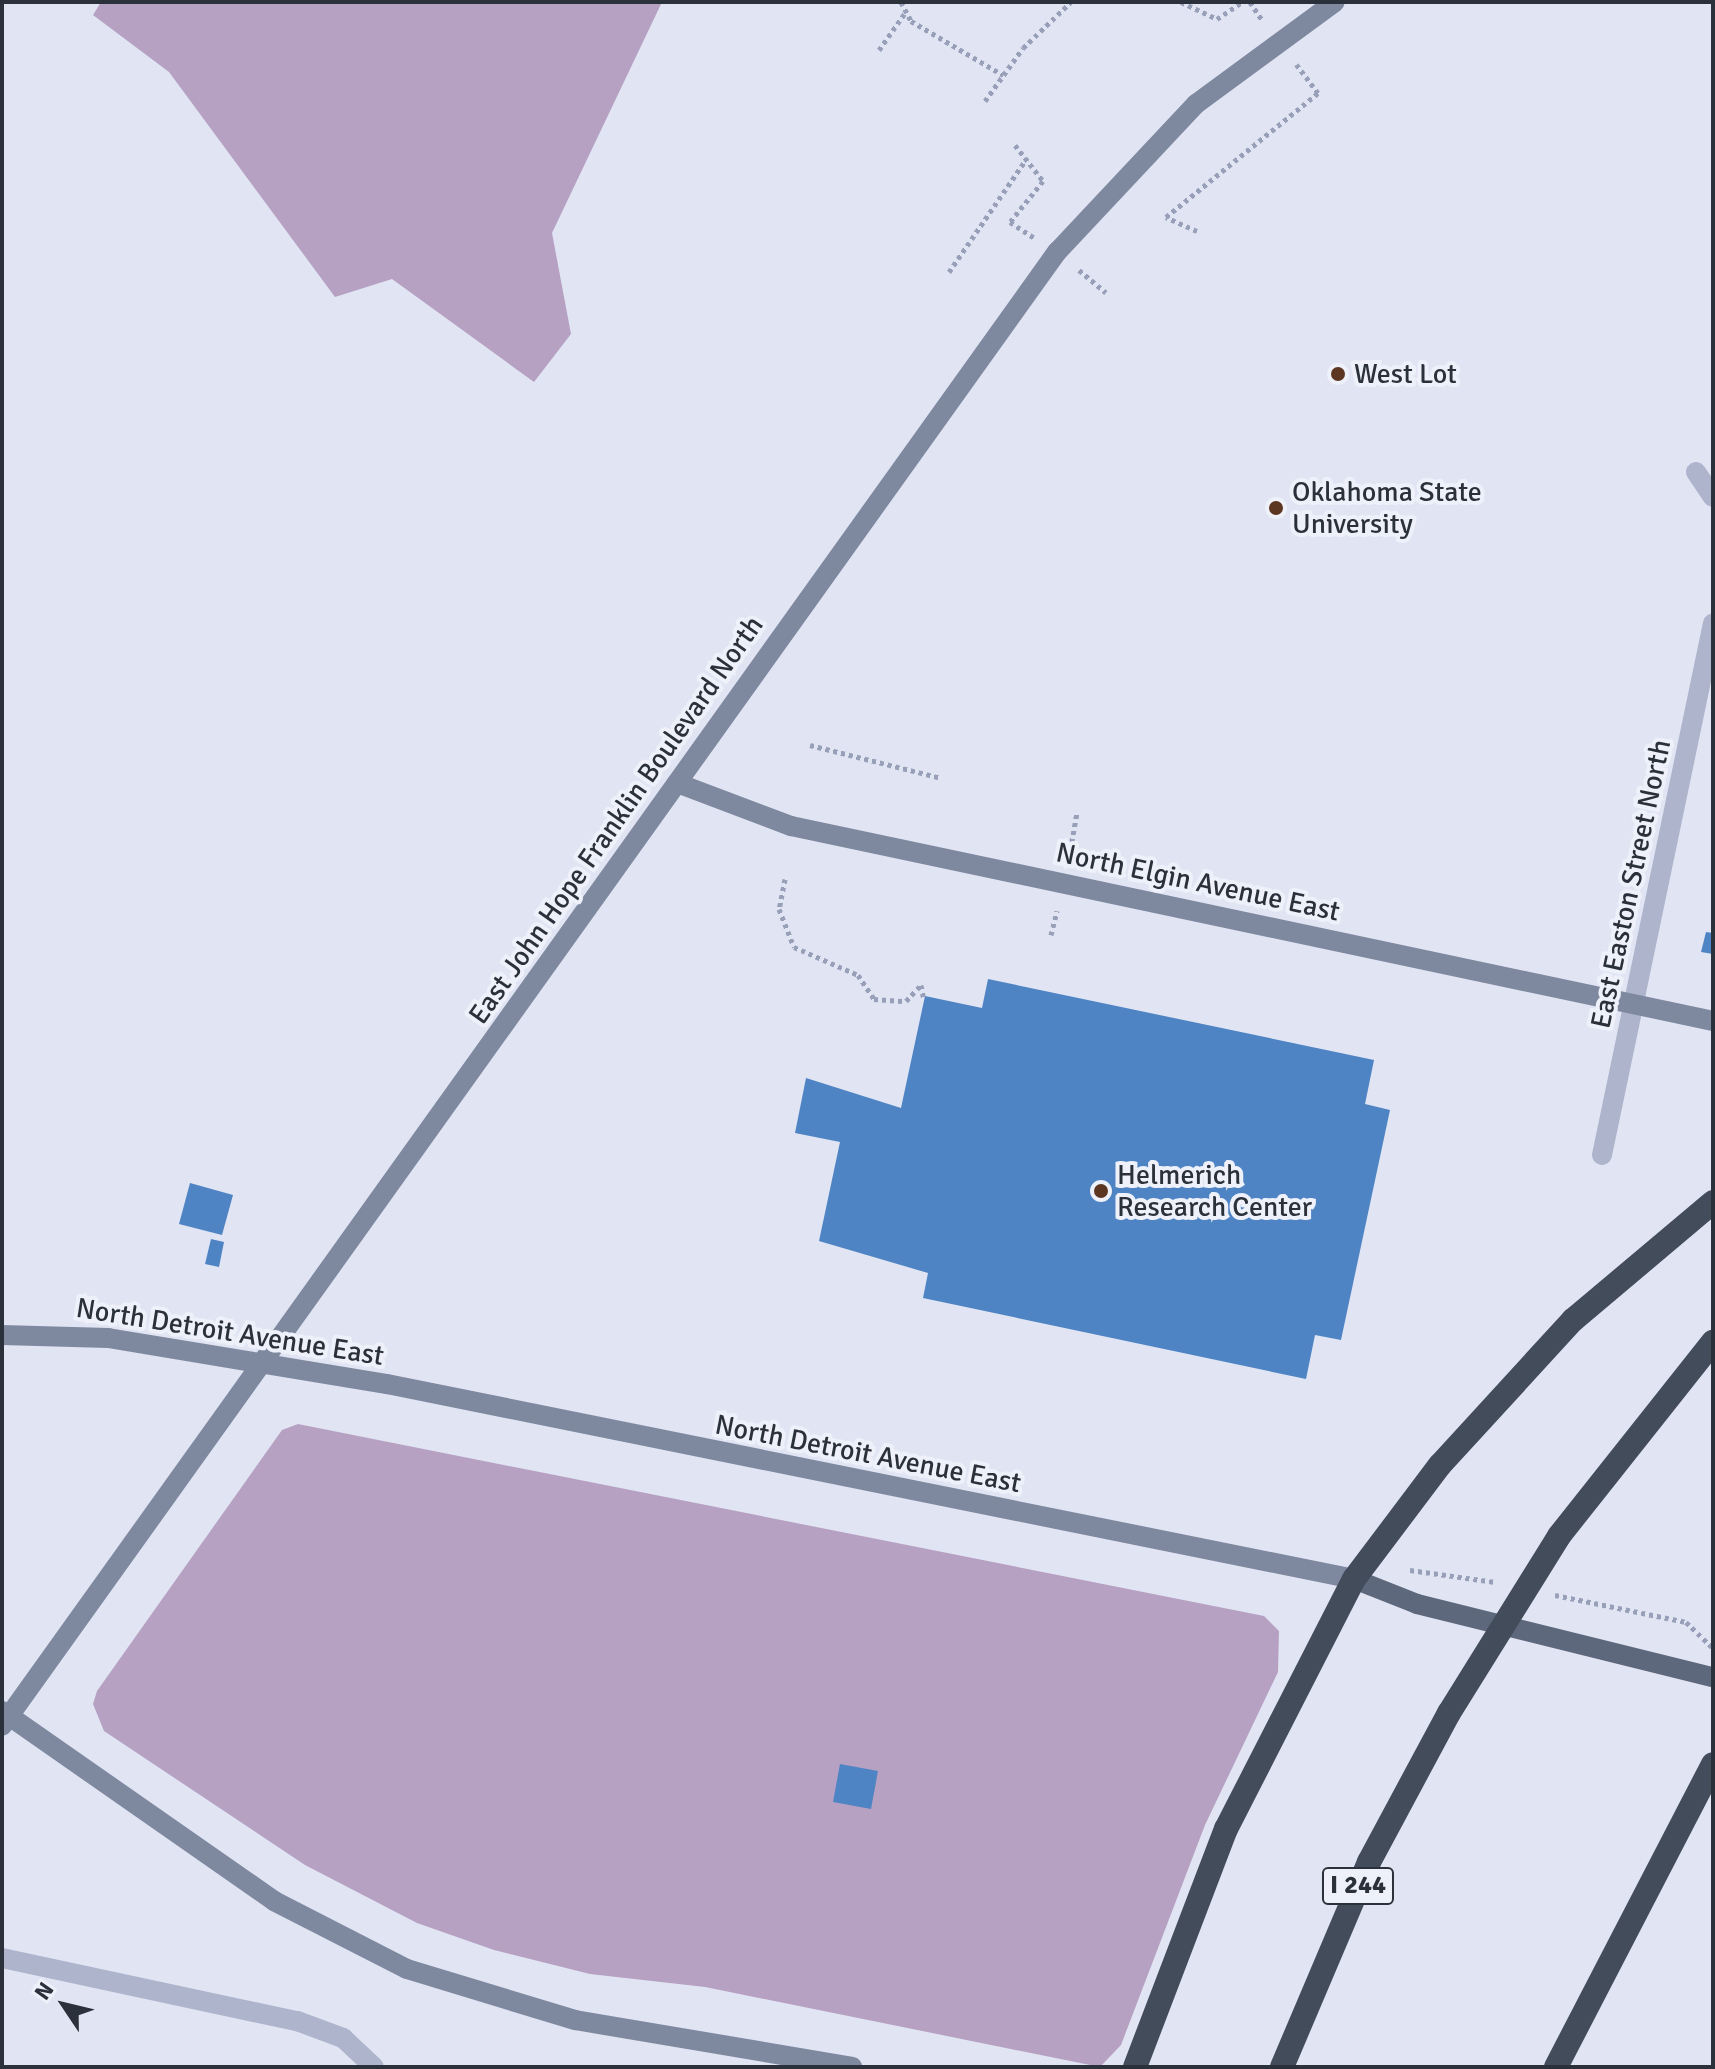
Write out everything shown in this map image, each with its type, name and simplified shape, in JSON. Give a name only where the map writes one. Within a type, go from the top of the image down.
[{"type":"highway","points":[[1135,2067],[1226,1829],[1354,1579],[1440,1465],[1573,1320],[1713,1202]]},
{"type":"highway","name":"I 244","points":[[1282,2067],[1369,1862],[1449,1713],[1559,1536],[1713,1342]]},
{"type":"highway","points":[[1556,2067],[1713,1764]]},
{"type":"main road","name":"North Detroit Avenue East","points":[[1354,1579],[1417,1604],[1713,1677]]},
{"type":"street","name":"East John Hope Franklin Boulevard North","points":[[4,1718],[264,1367],[1057,252],[1196,104],[1335,2]]},
{"type":"street","points":[[1696,472],[1713,497]]},
{"type":"street","name":"East Easton Street North","points":[[1602,1155],[1713,623]]},
{"type":"street","name":"North Elgin Avenue East","points":[[677,783],[791,826],[1713,1021]]},
{"type":"street","name":"North Detroit Avenue East","points":[[2,1335],[108,1338],[264,1367],[387,1384],[1354,1579]]},
{"type":"street","points":[[4,1718],[274,1901],[407,1969],[575,2020],[852,2067]]},
{"type":"street","points":[[2,1958],[297,2021],[358,2047],[374,2067]]},
{"type":"path","points":[[901,2],[905,13],[1003,75]]},
{"type":"path","points":[[985,101],[1003,75],[1071,2]]},
{"type":"path","points":[[1181,2],[1217,19],[1242,2]]},
{"type":"path","points":[[1197,231],[1166,217],[1318,93],[1250,2]]},
{"type":"path","points":[[879,50],[905,13]]},
{"type":"path","points":[[949,272],[1027,158]]},
{"type":"path","points":[[810,745],[941,778]]},
{"type":"path","points":[[785,879],[779,909],[794,947],[858,975],[874,999],[906,1001],[921,985],[924,1000]]},
{"type":"shaded area","points":[[101,2],[662,2],[552,233],[571,334],[534,382],[392,279],[335,297],[169,72],[93,15]]},
{"type":"shaded area","points":[[298,1424],[1264,1616],[1279,1631],[1278,1672],[1205,1825],[1121,2045],[1100,2067],[705,1987],[590,1974],[494,1950],[417,1923],[305,1865],[104,1731],[93,1704],[97,1691],[282,1430]]},
{"type":"building","points":[[1706,932],[1713,933],[1713,954],[1701,952]]},
{"type":"building","name":"Helmerich Research Center","points":[[988,979],[1374,1060],[1365,1104],[1390,1110],[1341,1340],[1315,1335],[1306,1379],[923,1298],[928,1273],[819,1241],[840,1142],[795,1133],[806,1078],[901,1108],[925,996],[982,1008]]},
{"type":"building","points":[[190,1183],[233,1195],[222,1235],[179,1224]]},
{"type":"building","points":[[211,1239],[224,1242],[219,1267],[205,1264]]},
{"type":"building","points":[[840,1764],[878,1771],[871,1809],[833,1802]]},
{"type":"place","name":"West Lot","points":[[1338,374]]},
{"type":"place","name":"Oklahoma State University","points":[[1276,508]]},
{"type":"place","name":"Helmerich Research Center","points":[[1101,1191]]}]
